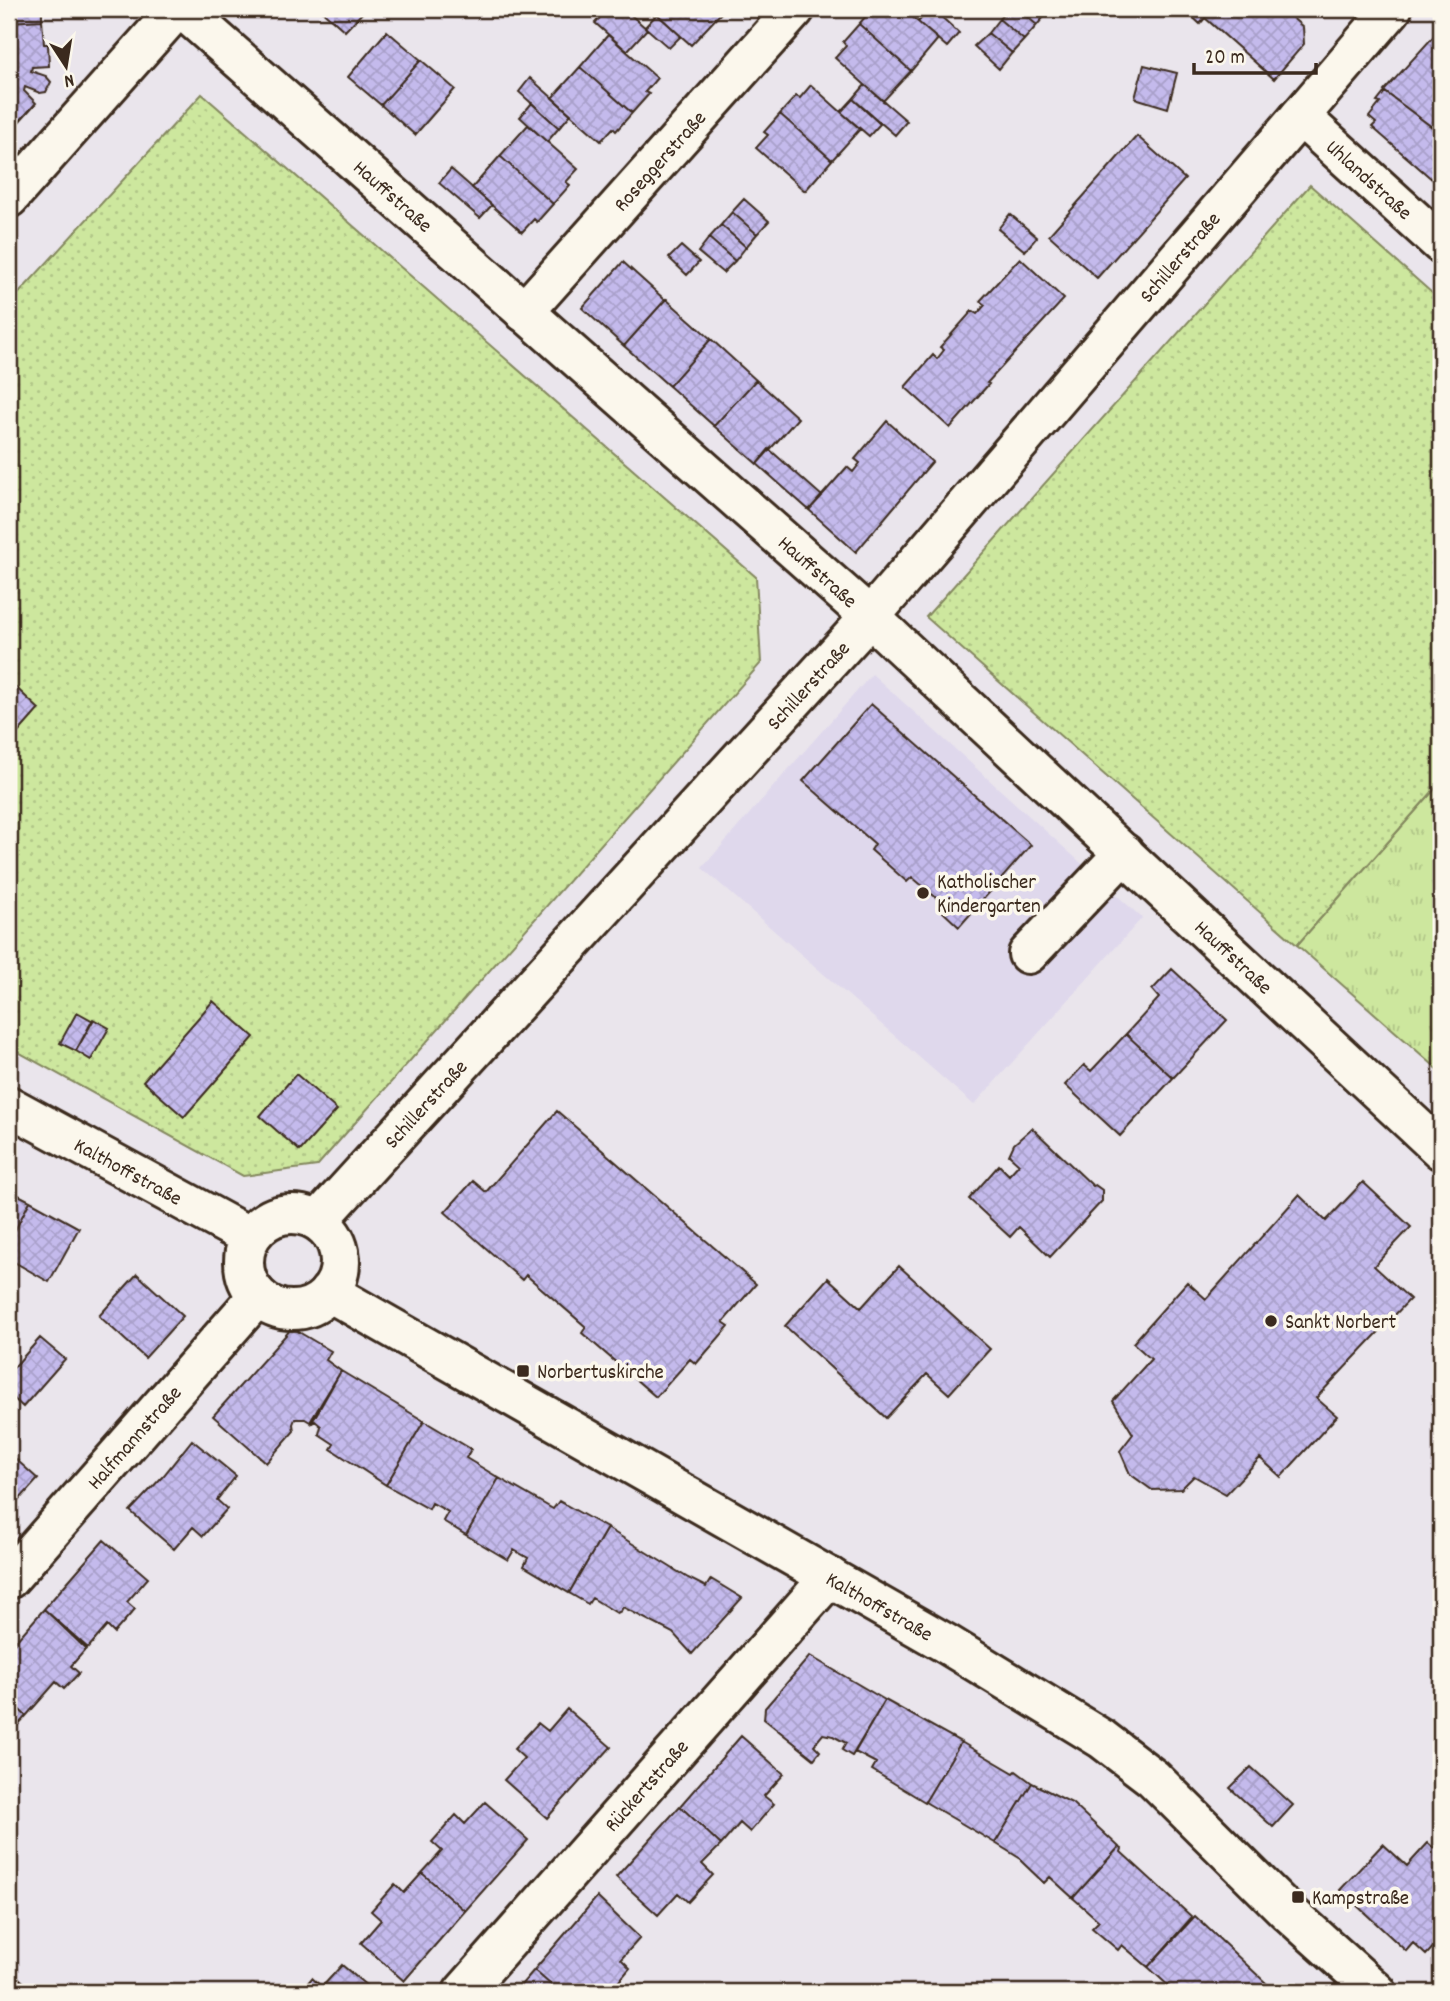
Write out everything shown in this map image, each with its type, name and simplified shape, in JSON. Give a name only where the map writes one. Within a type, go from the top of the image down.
[{"type":"street","points":[[9,198],[180,9]]},
{"type":"street","name":"Hauffstraße","points":[[180,9],[870,617],[1441,1150]]},
{"type":"street","name":"Roseggerstraße","points":[[524,312],[795,9]]},
{"type":"street","name":"Schillerstraße","points":[[318,1221],[870,617],[1300,116],[1375,15]]},
{"type":"street","name":"Uhlandstraße","points":[[1300,116],[1441,244]]},
{"type":"street","points":[[1028,954],[1125,853]]},
{"type":"street","name":"Kalthoffstraße","points":[[9,1106],[250,1237]]},
{"type":"street","points":[[289,1213],[305,1215],[318,1221],[331,1233],[338,1247],[340,1263],[337,1279],[329,1292],[317,1303],[302,1309],[286,1310],[271,1305],[258,1296],[248,1283],[243,1268],[244,1252],[250,1237],[260,1225],[289,1213]]},
{"type":"street","name":"Kalthoffstraße","points":[[329,1292],[945,1643],[1102,1739],[1153,1778],[1287,1911],[1377,1992]]},
{"type":"street","name":"Halfmannstraße","points":[[9,1579],[258,1296]]},
{"type":"street","name":"Rückertstraße","points":[[463,1992],[830,1577]]},
{"type":"shaded area","name":"Katholischer Kindergarten","points":[[872,674],[1142,918],[974,1105],[702,868]]},
{"type":"green space","points":[[202,94],[756,577],[761,663],[317,1166],[243,1176],[9,1047],[9,304]]},
{"type":"green space","points":[[1310,185],[1441,301],[1441,782],[1297,945],[926,617]]},
{"type":"green space","points":[[1441,782],[1441,1072],[1297,945]]},
{"type":"building","points":[[9,9],[42,9],[42,20],[9,22]]},
{"type":"building","points":[[320,9],[366,9],[345,31]]},
{"type":"building","points":[[608,9],[624,9],[647,29],[627,51],[595,23]]},
{"type":"building","points":[[651,9],[716,9],[721,13],[691,45]]},
{"type":"building","points":[[872,9],[903,9],[938,39],[911,71],[859,24]]},
{"type":"building","points":[[930,9],[959,33],[947,47],[918,22]]},
{"type":"building","points":[[1008,9],[1018,9],[1037,25],[1024,40],[999,19]]},
{"type":"building","points":[[1018,9],[1047,9],[1049,11],[1037,25]]},
{"type":"building","points":[[1184,9],[1282,9],[1303,27],[1304,44],[1274,79],[1205,18],[1200,24]]},
{"type":"building","points":[[657,14],[681,36],[669,48],[645,27]]},
{"type":"building","points":[[999,19],[1024,40],[1012,53],[988,33]]},
{"type":"building","points":[[42,20],[44,44],[48,44],[49,66],[32,67],[31,71],[46,76],[51,82],[46,92],[40,93],[25,87],[24,91],[36,103],[9,133],[9,22]]},
{"type":"building","points":[[859,24],[911,71],[883,101],[835,58],[846,46],[843,42]]},
{"type":"building","points":[[1441,28],[1441,114],[1432,127],[1384,91]]},
{"type":"building","points":[[387,31],[421,60],[381,105],[348,77]]},
{"type":"building","points":[[988,33],[1012,53],[999,69],[974,46]]},
{"type":"building","points":[[608,35],[657,78],[645,92],[649,94],[632,113],[580,67]]},
{"type":"building","points":[[421,60],[455,89],[415,135],[381,105]]},
{"type":"building","points":[[1144,65],[1177,73],[1168,108],[1135,98]]},
{"type":"building","points":[[580,67],[632,113],[616,131],[613,128],[601,141],[552,98]]},
{"type":"building","points":[[530,78],[571,114],[559,128],[519,92]]},
{"type":"building","points":[[811,85],[860,129],[832,160],[780,114],[796,96],[800,98]]},
{"type":"building","points":[[865,85],[907,121],[895,135],[853,99]]},
{"type":"building","points":[[1385,92],[1432,127],[1437,119],[1441,123],[1441,187],[1372,127],[1376,123],[1369,117]]},
{"type":"building","points":[[853,99],[880,124],[869,136],[841,112]]},
{"type":"building","points":[[532,103],[559,128],[547,142],[520,117]]},
{"type":"building","points":[[780,114],[832,160],[805,191],[756,148],[768,135],[764,132]]},
{"type":"building","points":[[528,125],[578,169],[566,182],[570,185],[553,204],[500,156]]},
{"type":"building","points":[[1137,136],[1185,179],[1097,278],[1049,235]]},
{"type":"building","points":[[500,156],[553,204],[537,222],[534,219],[522,232],[472,188]]},
{"type":"building","points":[[451,169],[492,205],[480,218],[439,183]]},
{"type":"building","points":[[744,199],[769,221],[757,234],[732,212]]},
{"type":"building","points":[[732,212],[757,234],[746,247],[721,225]]},
{"type":"building","points":[[1010,214],[1037,237],[1025,251],[998,229]]},
{"type":"building","points":[[721,225],[746,247],[735,261],[709,238]]},
{"type":"building","points":[[709,238],[735,261],[723,273],[698,252]]},
{"type":"building","points":[[681,246],[699,262],[687,275],[669,258]]},
{"type":"building","points":[[1020,258],[1064,299],[950,428],[905,387],[933,355],[937,359],[944,350],[940,347],[972,311],[977,314],[985,305],[980,301]]},
{"type":"building","points":[[623,262],[666,299],[624,346],[582,308]]},
{"type":"building","points":[[666,299],[711,339],[669,386],[624,346]]},
{"type":"building","points":[[711,339],[756,380],[714,426],[669,386]]},
{"type":"building","points":[[756,380],[798,418],[757,464],[714,426]]},
{"type":"building","points":[[887,421],[932,462],[856,552],[809,510],[847,467],[853,472],[860,463],[855,459]]},
{"type":"building","points":[[769,449],[822,496],[809,510],[757,464]]},
{"type":"building","points":[[9,681],[39,709],[9,743]]},
{"type":"building","points":[[871,704],[1031,845],[959,927],[943,912],[947,907],[912,877],[907,882],[871,850],[875,844],[803,781]]},
{"type":"building","points":[[1172,969],[1227,1020],[1173,1078],[1126,1034],[1159,998],[1152,990]]},
{"type":"building","points":[[213,1001],[254,1037],[184,1117],[143,1081]]},
{"type":"building","points":[[77,1012],[93,1021],[76,1051],[60,1043]]},
{"type":"building","points":[[93,1019],[109,1028],[91,1060],[76,1051]]},
{"type":"building","points":[[1126,1034],[1173,1078],[1120,1136],[1065,1085],[1084,1065],[1091,1071]]},
{"type":"building","points":[[296,1074],[337,1110],[300,1151],[260,1116]]},
{"type":"building","points":[[557,1111],[756,1284],[723,1322],[729,1326],[696,1364],[690,1359],[656,1397],[582,1333],[586,1327],[526,1275],[522,1280],[445,1212],[473,1181],[486,1192]]},
{"type":"building","points":[[1032,1128],[1093,1186],[1102,1190],[1102,1201],[1050,1257],[1019,1227],[1010,1237],[969,1199],[999,1165],[1009,1175],[1019,1164],[1009,1155],[1014,1144]]},
{"type":"building","name":"Sankt Norbert","points":[[1363,1182],[1411,1227],[1374,1266],[1410,1299],[1316,1398],[1337,1416],[1281,1477],[1260,1458],[1226,1494],[1194,1476],[1181,1489],[1152,1490],[1130,1474],[1120,1451],[1133,1434],[1113,1401],[1151,1359],[1133,1343],[1187,1282],[1206,1299],[1299,1195],[1326,1221]]},
{"type":"building","points":[[9,1190],[30,1201],[9,1242]]},
{"type":"building","points":[[30,1201],[79,1228],[49,1282],[9,1259],[9,1242]]},
{"type":"building","points":[[899,1266],[990,1349],[949,1394],[927,1374],[886,1418],[785,1326],[828,1278],[861,1308]]},
{"type":"building","points":[[137,1274],[183,1316],[145,1358],[99,1316]]},
{"type":"building","points":[[292,1328],[331,1351],[326,1360],[341,1371],[310,1422],[295,1419],[294,1431],[266,1463],[213,1416]]},
{"type":"building","points":[[40,1338],[65,1359],[23,1407],[9,1394],[9,1373]]},
{"type":"building","points":[[341,1371],[424,1421],[386,1485],[331,1449],[334,1444],[319,1434],[321,1426],[315,1421],[311,1424]]},
{"type":"building","points":[[424,1421],[471,1449],[466,1458],[499,1478],[466,1535],[443,1521],[448,1512],[432,1503],[429,1509],[386,1485]]},
{"type":"building","points":[[192,1440],[236,1476],[217,1500],[227,1509],[203,1536],[193,1527],[174,1549],[130,1511]]},
{"type":"building","points":[[9,1453],[38,1479],[9,1511]]},
{"type":"building","points":[[499,1478],[553,1509],[559,1501],[607,1528],[569,1593],[524,1566],[528,1558],[514,1550],[508,1560],[466,1535]]},
{"type":"building","points":[[607,1528],[688,1578],[706,1587],[711,1579],[742,1598],[692,1654],[673,1633],[623,1607],[617,1613],[592,1598],[588,1604],[569,1593]]},
{"type":"building","points":[[104,1540],[148,1578],[127,1602],[135,1609],[114,1633],[107,1626],[88,1648],[44,1609]]},
{"type":"building","points":[[44,1609],[86,1649],[71,1666],[79,1673],[64,1689],[56,1682],[26,1716],[9,1700],[9,1649]]},
{"type":"building","points":[[810,1656],[885,1700],[852,1756],[842,1750],[846,1743],[823,1734],[814,1745],[820,1751],[814,1759],[764,1719],[765,1708]]},
{"type":"building","points":[[9,1700],[26,1716],[9,1735]]},
{"type":"building","points":[[885,1700],[961,1742],[925,1802],[872,1770],[876,1763],[855,1752]]},
{"type":"building","points":[[567,1709],[611,1747],[547,1818],[504,1780],[524,1758],[514,1749],[538,1723],[548,1731]]},
{"type":"building","points":[[741,1736],[784,1774],[764,1796],[774,1804],[750,1832],[740,1823],[721,1845],[680,1806]]},
{"type":"building","points":[[961,1742],[1014,1773],[1016,1771],[1032,1783],[995,1843],[925,1802]]},
{"type":"building","points":[[1251,1767],[1293,1805],[1273,1827],[1230,1788]]},
{"type":"building","points":[[1032,1783],[1072,1803],[1119,1847],[1073,1898],[1050,1877],[1044,1883],[1021,1859],[995,1843]]},
{"type":"building","points":[[485,1802],[528,1840],[465,1911],[422,1873],[442,1851],[432,1842],[456,1815],[465,1824]]},
{"type":"building","points":[[680,1806],[721,1845],[702,1864],[713,1875],[688,1902],[678,1893],[658,1915],[616,1877]]},
{"type":"building","points":[[1441,1842],[1441,1946],[1438,1942],[1426,1955],[1413,1943],[1406,1951],[1340,1890],[1383,1844],[1407,1866],[1428,1843],[1435,1849]]},
{"type":"building","points":[[1119,1847],[1121,1852],[1192,1917],[1148,1967],[1122,1945],[1118,1950],[1092,1928],[1099,1921],[1073,1898]]},
{"type":"building","points":[[422,1873],[465,1911],[404,1981],[361,1943],[381,1920],[371,1911],[395,1884],[404,1893]]},
{"type":"building","points":[[597,1897],[640,1938],[621,1959],[630,1968],[610,1992],[601,1992],[596,1988],[593,1992],[559,1992],[534,1970]]},
{"type":"building","points":[[1195,1916],[1267,1984],[1259,1992],[1169,1992],[1172,1989],[1148,1967]]},
{"type":"building","points":[[342,1965],[374,1992],[300,1992],[312,1978],[322,1987]]},
{"type":"building","points":[[9,1969],[21,1980],[10,1992],[9,1992]]},
{"type":"building","points":[[534,1970],[559,1992],[515,1992]]},
{"type":"building","points":[[21,1980],[35,1992],[10,1992]]},
{"type":"place","name":"Katholischer Kindergarten","points":[[923,893]]},
{"type":"place","name":"Sankt Norbert","points":[[1271,1321]]},
{"type":"place","name":"Norbertuskirche","points":[[523,1371]]},
{"type":"place","name":"Kampstraße","points":[[1298,1897]]}]
